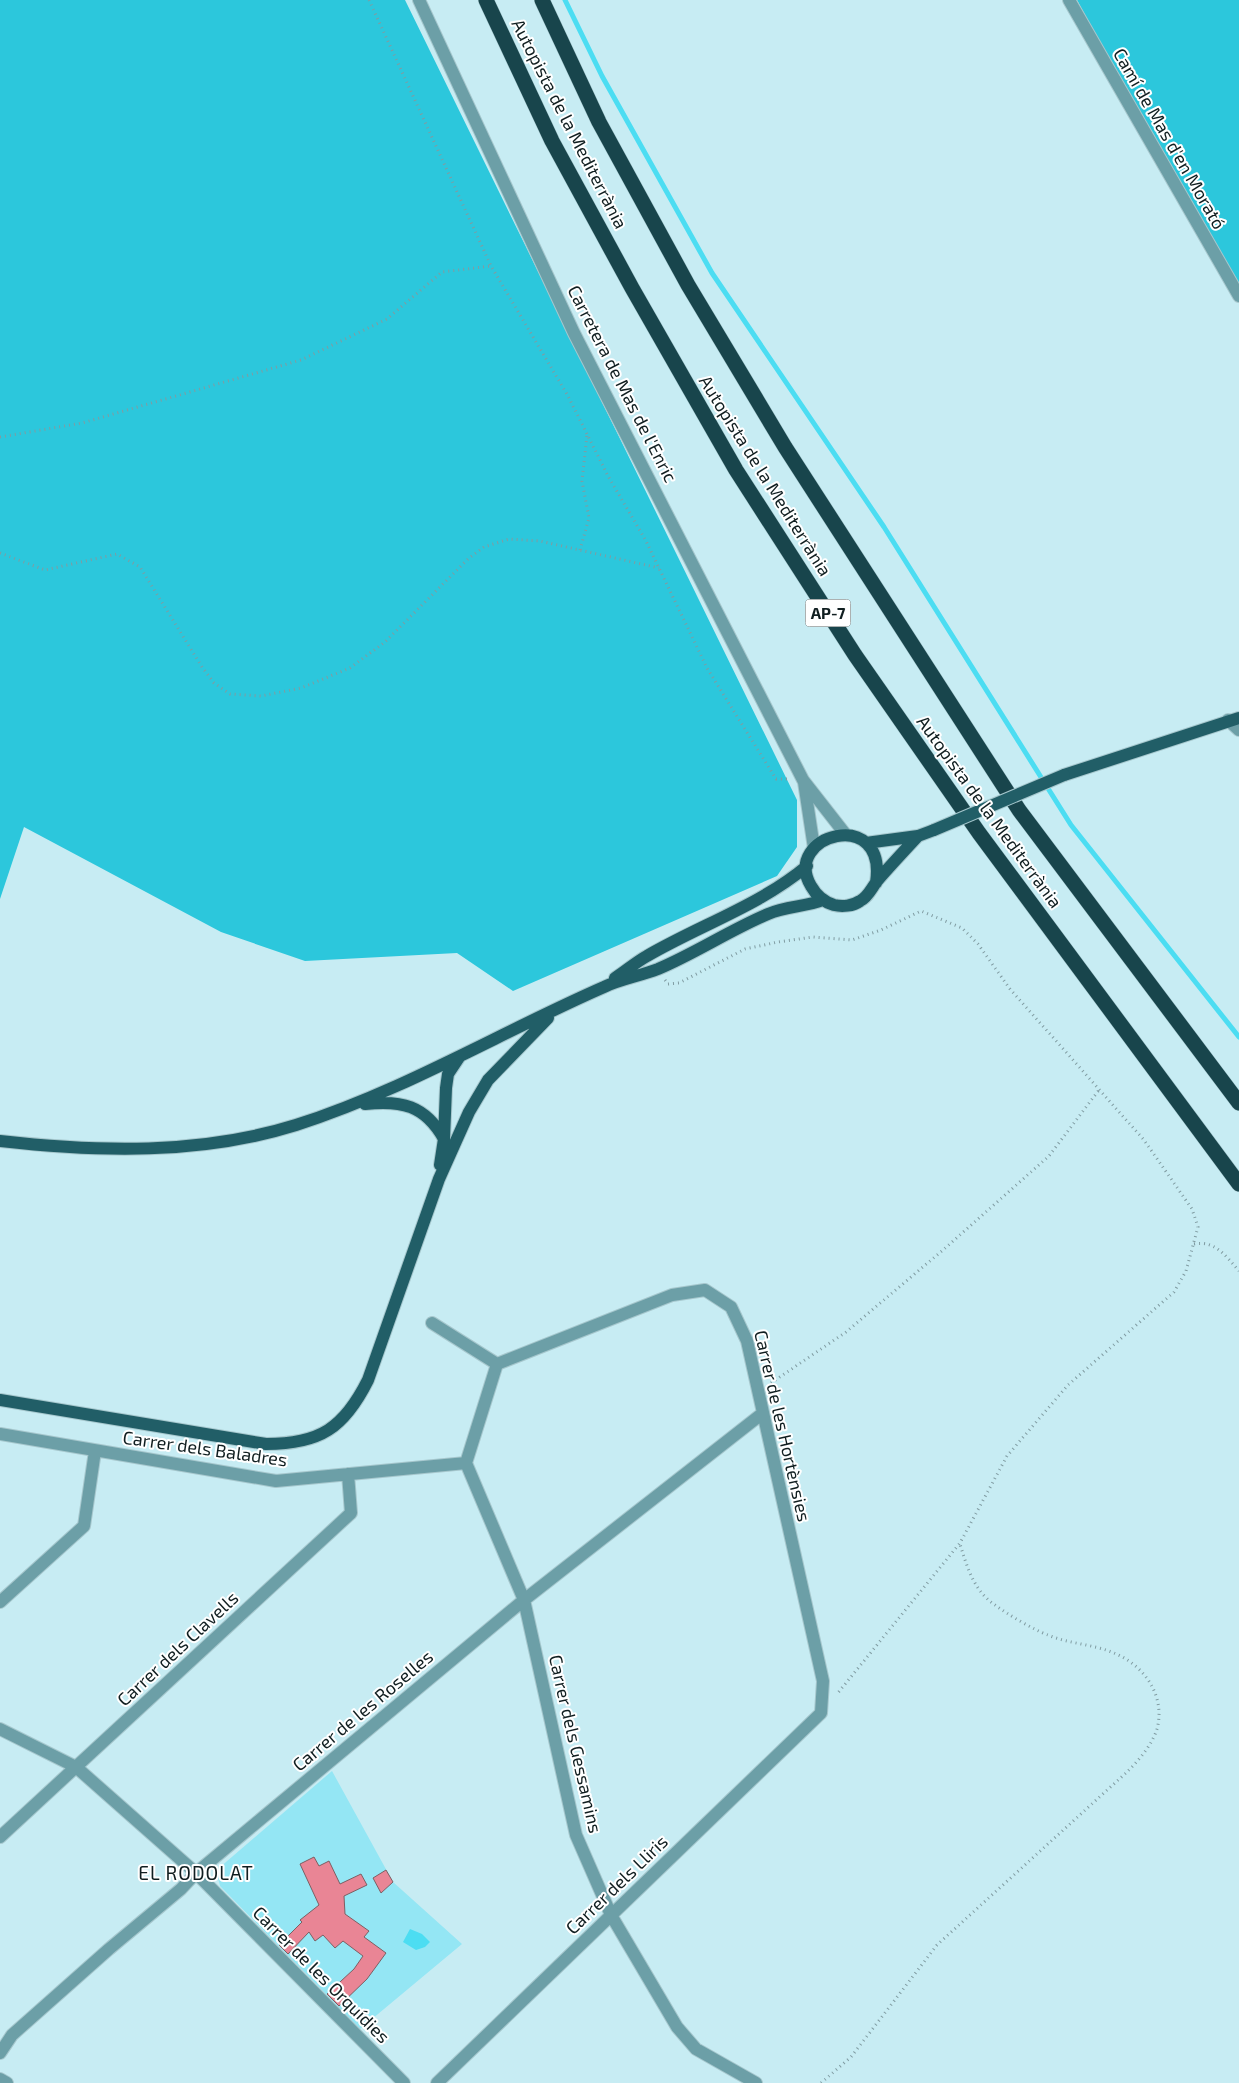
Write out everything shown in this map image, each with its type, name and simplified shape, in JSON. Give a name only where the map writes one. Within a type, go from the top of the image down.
[{"type":"highway","name":"Autopista de la Mediterrània","points":[[486,0],[552,141],[632,288],[736,470],[855,654],[979,833],[1239,1184]]},
{"type":"highway","name":"Autopista de la Mediterrània","points":[[542,0],[604,131],[688,285],[785,447],[1019,810],[1239,1103]]},
{"type":"main road","points":[[866,843],[918,836],[1064,775],[1233,719]]},
{"type":"main road","points":[[876,883],[878,869],[875,856],[866,843],[856,837],[846,834],[834,835],[823,840],[814,848],[807,866],[809,883],[814,893],[834,905],[847,906],[859,902],[869,894],[876,883],[918,836]]},
{"type":"main road","points":[[0,1141],[62,1148],[137,1150],[189,1146],[294,1126],[352,1105],[418,1076],[605,986],[646,957],[764,897],[807,866]]},
{"type":"main road","points":[[605,986],[658,969],[768,914],[787,907],[811,905],[823,900]]},
{"type":"main road","points":[[0,1400],[266,1444],[288,1444],[323,1434],[336,1425],[359,1398],[368,1380],[439,1180],[468,1112],[488,1080],[555,1011]]},
{"type":"main road","points":[[439,1180],[444,1139],[448,1074],[463,1053]]},
{"type":"main road","points":[[352,1105],[386,1102],[410,1106],[424,1114],[436,1126],[444,1139]]},
{"type":"street","name":"Carretera de Mas de l'Enric","points":[[419,0],[574,333],[804,780]]},
{"type":"street","name":"Camí de Mas d'en Morató","points":[[1069,0],[1239,296]]},
{"type":"street","points":[[1233,719],[1239,730]]},
{"type":"street","points":[[804,780],[846,834]]},
{"type":"street","points":[[804,780],[814,848]]},
{"type":"street","name":"Carrer de les Hortènsies","points":[[497,1364],[672,1295],[705,1290],[731,1307],[747,1341],[823,1681],[821,1713]]},
{"type":"street","points":[[432,1323],[497,1364],[466,1463]]},
{"type":"street","name":"Carrer de les Roselles","points":[[0,2053],[12,2035],[196,1873],[524,1600],[763,1413]]},
{"type":"street","name":"Carrer dels Baladres","points":[[0,1434],[276,1481],[466,1463]]},
{"type":"street","points":[[0,1602],[84,1526],[95,1451]]},
{"type":"street","name":"Carrer dels Gessamins","points":[[466,1463],[524,1600],[576,1836],[611,1915],[677,2027],[696,2049],[756,2083]]},
{"type":"street","name":"Carrer dels Clavells","points":[[0,1838],[351,1512],[348,1474]]},
{"type":"street","name":"Carrer dels Lliris","points":[[437,2083],[821,1713]]},
{"type":"street","name":"Carrer de les Orquídies","points":[[0,1729],[76,1767],[196,1873],[404,2083]]},
{"type":"street","points":[[0,2079],[7,2083]]},
{"type":"path","points":[[369,0],[491,266],[568,396],[659,568],[707,668],[776,779],[804,780]]},
{"type":"path","points":[[0,436],[82,423],[300,360],[387,319],[442,272],[491,266]]},
{"type":"path","points":[[580,550],[589,518],[582,481],[587,434]]},
{"type":"path","points":[[0,553],[45,570],[117,554],[140,567],[214,683],[230,694],[261,696],[301,688],[350,668],[385,642],[468,559],[484,547],[509,539],[540,541],[659,568]]},
{"type":"path","points":[[658,969],[668,984],[679,983],[745,949],[813,937],[852,940],[880,930],[921,911],[962,928],[978,944],[1010,989],[1144,1140],[1192,1209],[1198,1227],[1186,1271],[1174,1292],[1068,1385],[1007,1456],[960,1543],[821,1713]]},
{"type":"path","points":[[758,1392],[846,1332],[957,1237],[1048,1156],[1099,1090]]},
{"type":"path","points":[[1193,1244],[1212,1244],[1239,1271]]},
{"type":"path","points":[[821,2083],[851,2057],[937,1945],[1142,1758],[1157,1729],[1159,1709],[1153,1685],[1134,1663],[1113,1653],[1047,1635],[994,1605],[979,1591],[967,1568],[960,1543]]},
{"type":"shaded area","points":[[0,0],[405,0],[797,800],[797,847],[777,876],[513,991],[457,953],[305,961],[221,932],[24,827],[0,899]]},
{"type":"shaded area","points":[[1077,0],[1239,0],[1239,301]]},
{"type":"shaded area","points":[[332,1771],[393,1882],[462,1944],[360,2029],[220,1886],[218,1878],[219,1868]]},
{"type":"shaded area","points":[[410,1929],[422,1934],[430,1942],[425,1947],[416,1950],[403,1942]]},
{"type":"building","points":[[314,1857],[319,1866],[329,1861],[340,1884],[361,1874],[367,1885],[344,1896],[345,1914],[369,1931],[364,1937],[386,1953],[367,1979],[339,2006],[327,1994],[354,1969],[363,1956],[343,1941],[335,1948],[323,1935],[315,1941],[309,1932],[288,1954],[279,1945],[302,1922],[300,1920],[319,1905],[300,1864]]},
{"type":"building","points":[[386,1870],[393,1882],[381,1893],[373,1878]]},
{"type":"waterway","points":[[565,0],[602,76],[712,273],[884,527],[1071,825],[1239,1037]]},
{"type":"district","name":"EL RODOLAT","points":[[196,1873]]}]
